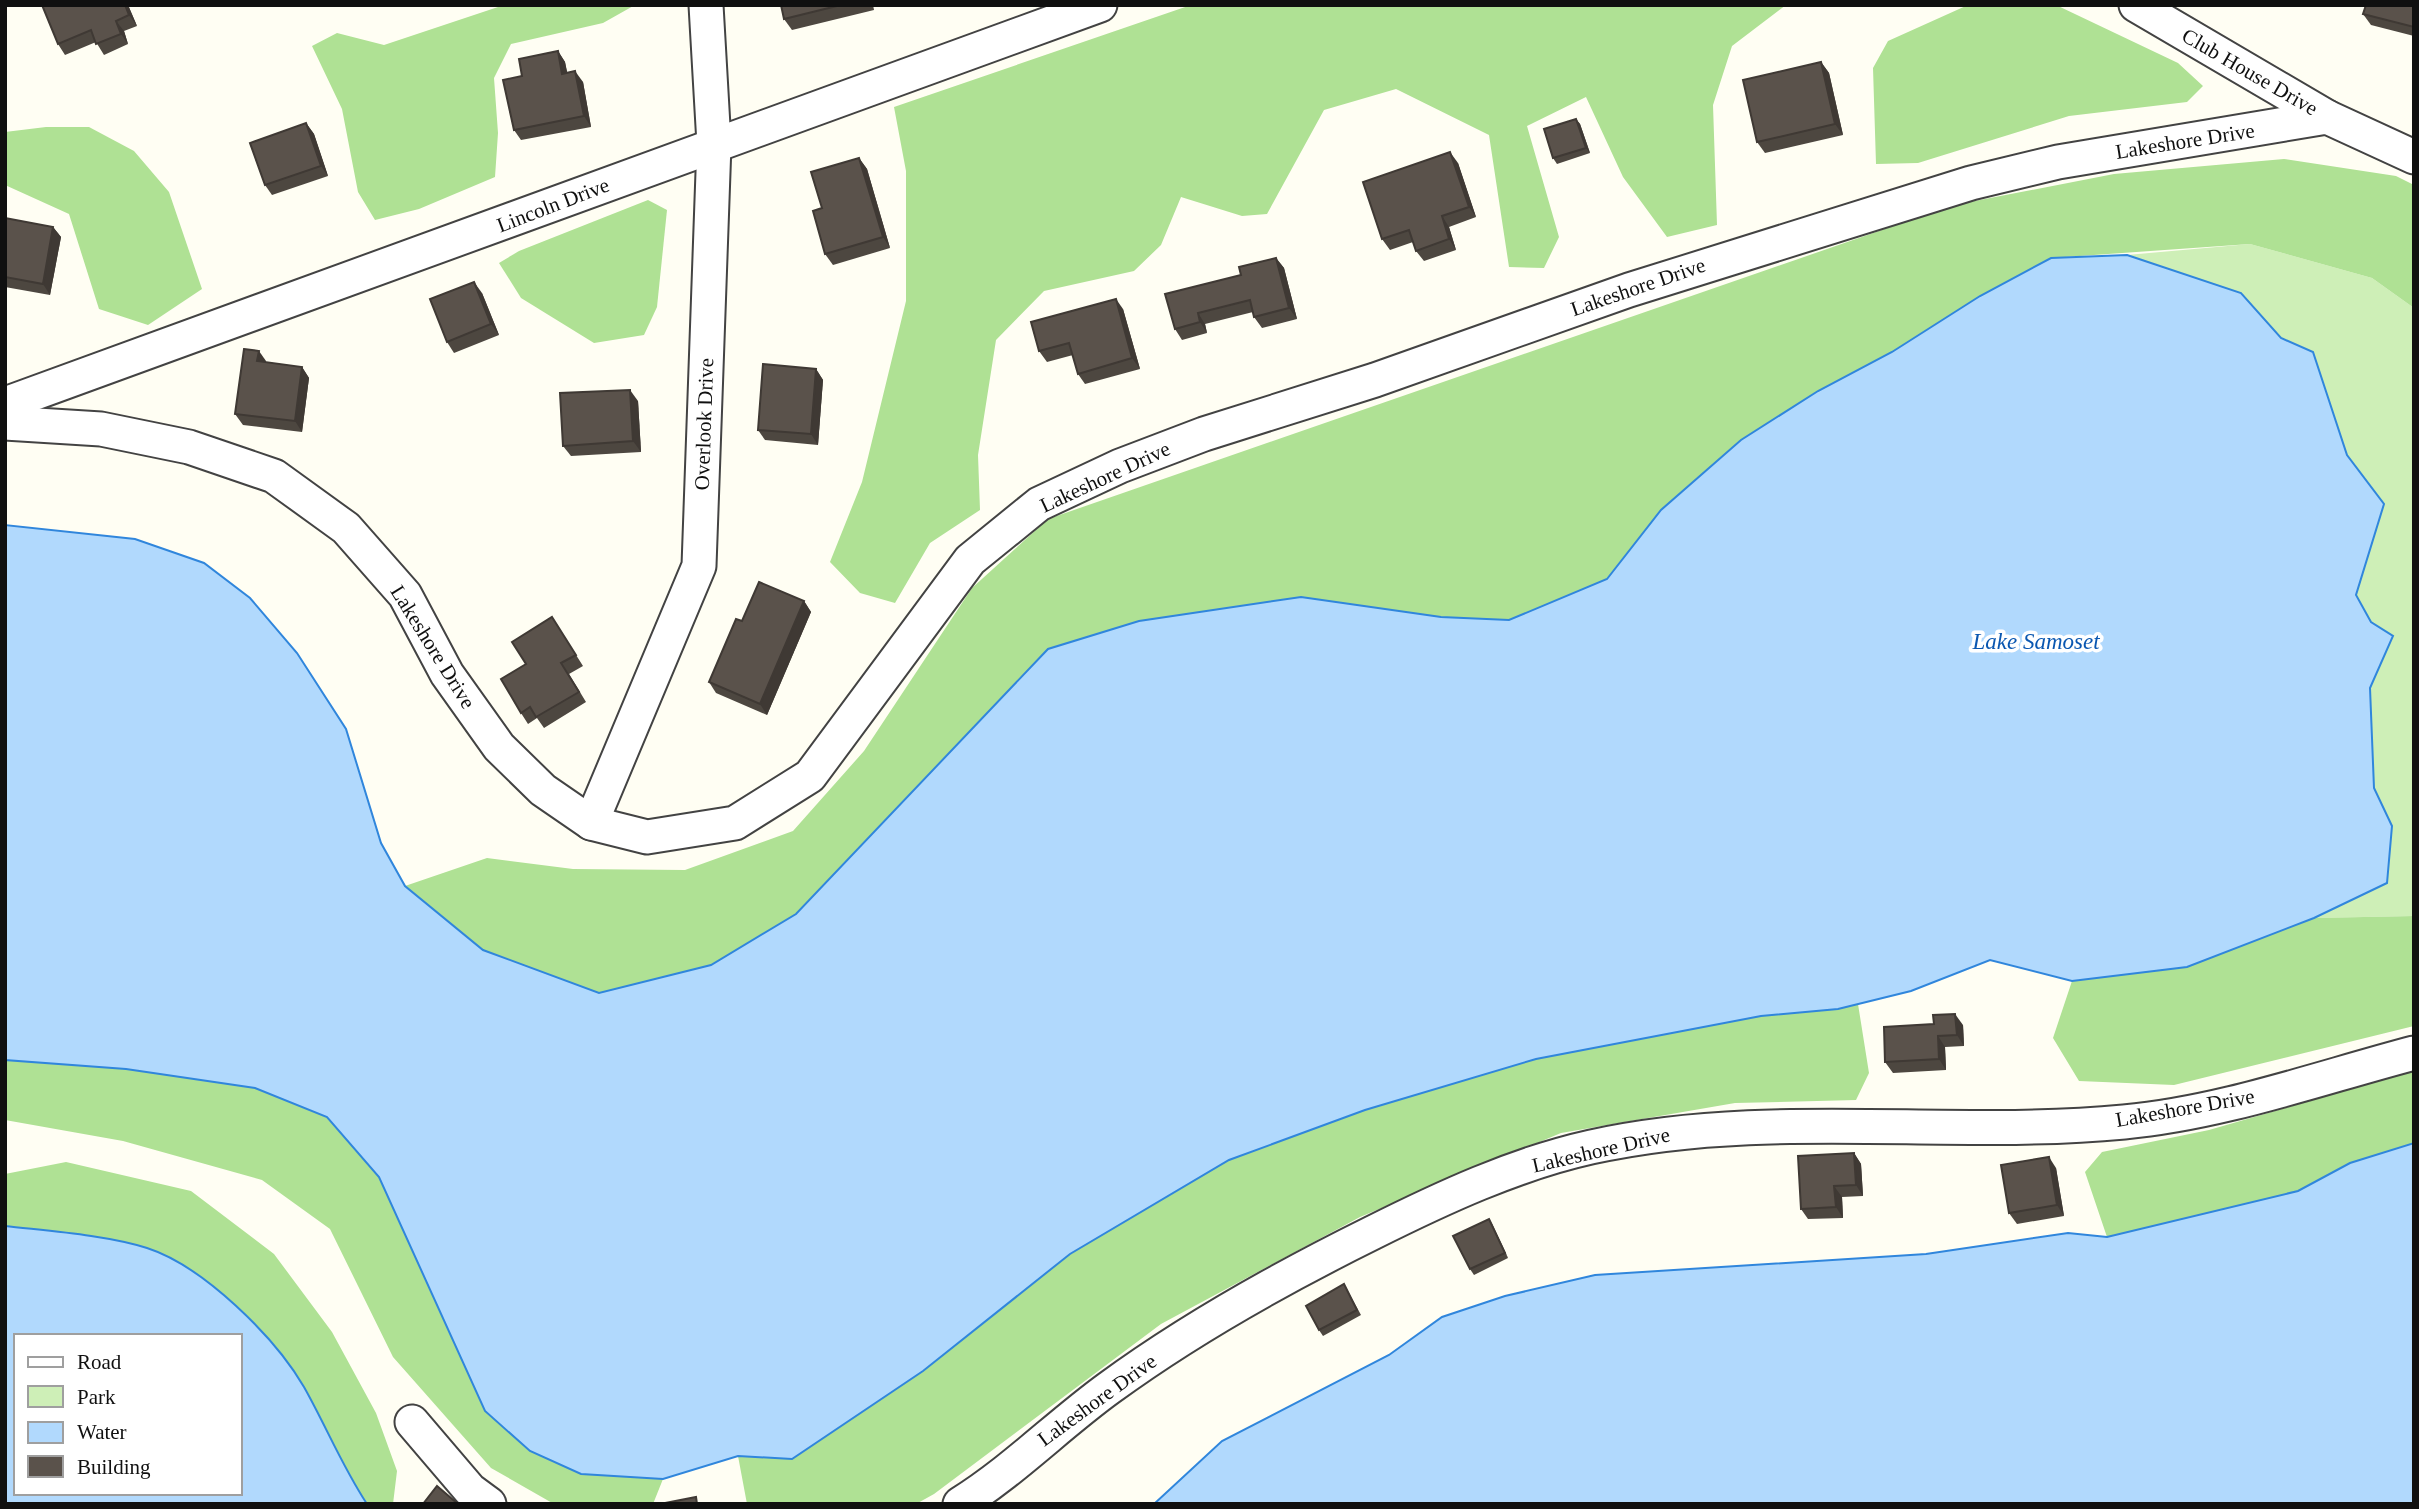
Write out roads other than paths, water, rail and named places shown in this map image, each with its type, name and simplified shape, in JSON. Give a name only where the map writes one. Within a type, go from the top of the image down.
[{"type":"street","name":"Overlook Drive","points":[[591,822],[699,566],[715,144],[705,5]]},
{"type":"street","name":"Lincoln Drive","points":[[5,404],[1100,5]]},
{"type":"street","name":"Club House Drive","points":[[2136,5],[2328,117]]},
{"type":"street","points":[[2328,117],[2414,158]]},
{"type":"street","name":"Lakeshore Drive","points":[[5,423],[101,429],[189,447],[274,476],[346,528],[405,596],[447,674],[499,747],[543,790],[591,822],[647,836],[735,823],[810,776],[970,560],[1039,504],[1120,466],[1204,434],[1375,380],[1677,274],[1971,183],[2058,162],[2328,117]]},
{"type":"street","name":"Lakeshore Drive","points":[[960,1504],[1109,1388],[1259,1291],[1420,1209],[1527,1167],[1588,1148],[1675,1131],[1765,1127],[2124,1122],[2212,1108],[2414,1053]]},
{"type":"street","points":[[412,1422],[470,1490],[489,1504]]},
{"type":"water","name":"Lake Samoset","points":[[2127,255],[2241,293],[2281,338],[2313,352],[2347,455],[2384,504],[2356,595],[2371,622],[2393,636],[2370,688],[2374,788],[2392,826],[2387,883],[2314,918],[2187,967],[2072,981],[1990,960],[1911,991],[1838,1009],[1761,1016],[1536,1059],[1365,1110],[1229,1160],[1070,1254],[923,1371],[792,1459],[738,1456],[663,1479],[581,1474],[530,1451],[485,1411],[379,1177],[327,1117],[255,1088],[126,1069],[5,1060],[5,525],[135,539],[204,563],[250,598],[297,653],[346,729],[381,843],[405,886],[483,950],[599,993],[711,965],[796,914],[1048,649],[1139,621],[1301,597],[1441,617],[1509,620],[1607,579],[1661,510],[1741,440],[1818,391],[1892,352],[1980,296],[2051,258]]},
{"type":"water","points":[[2414,1143],[2414,1504],[1154,1504],[1222,1441],[1389,1355],[1442,1317],[1505,1296],[1595,1275],[1926,1254],[2068,1233],[2107,1237],[2298,1191],[2350,1163]]},
{"type":"water","points":[[5,1226],[95,1237],[147,1248],[169,1257],[214,1287],[256,1326],[291,1367],[367,1504],[5,1504]]}]
